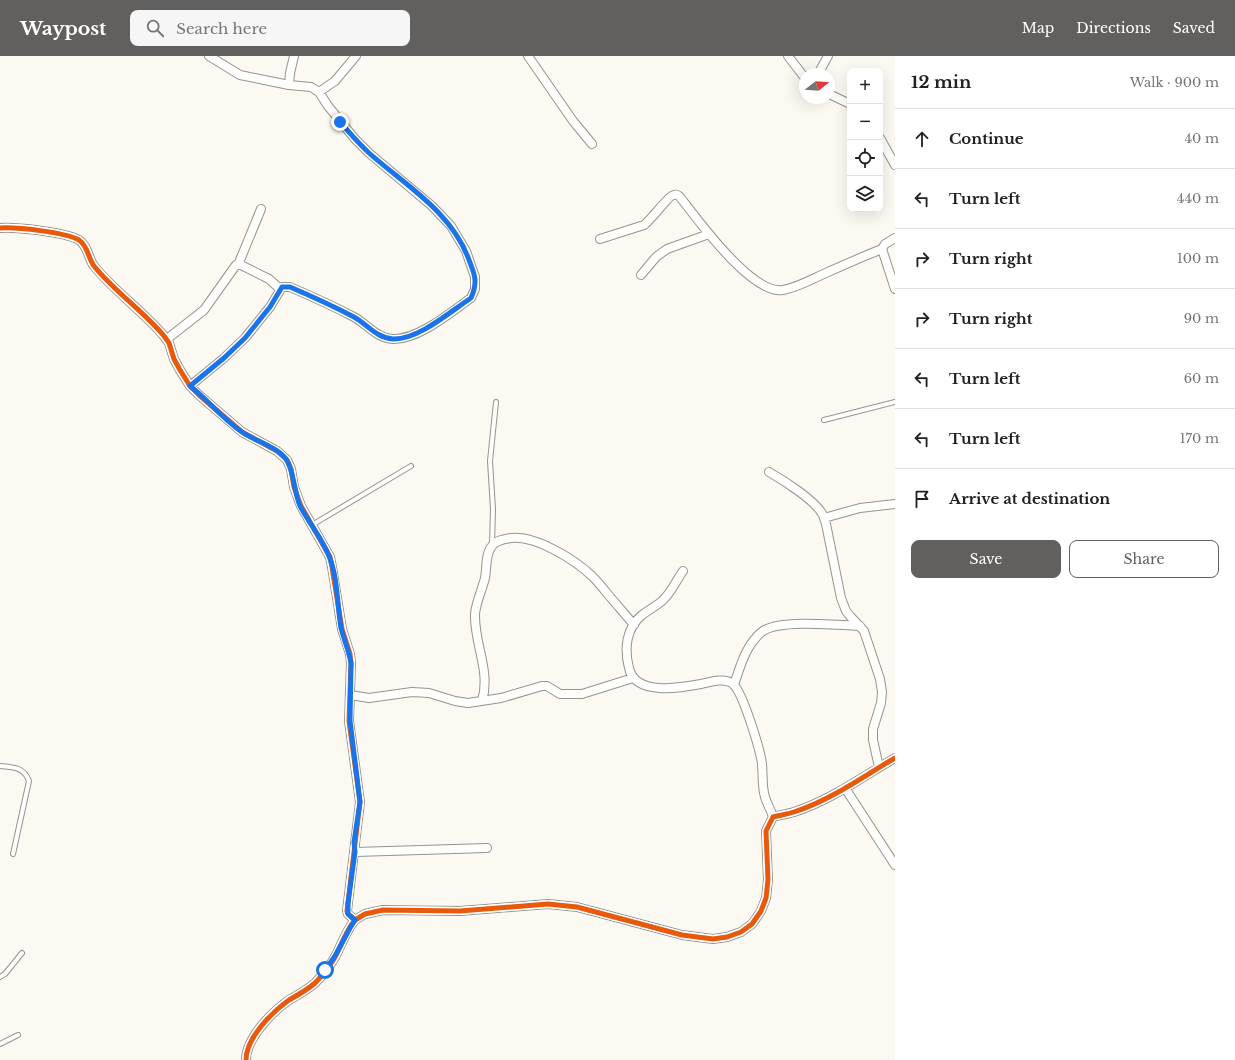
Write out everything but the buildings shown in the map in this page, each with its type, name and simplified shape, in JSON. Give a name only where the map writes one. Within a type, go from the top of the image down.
[{"type":"street","points":[[190,386],[224,358],[245,338],[270,307],[282,287],[286,286],[301,292],[356,318],[375,333],[393,339],[421,332],[471,298],[475,289],[475,277],[466,251],[451,226],[432,206],[369,153],[355,139],[328,106],[319,92],[311,87],[289,85],[240,75],[209,56]]},
{"type":"street","points":[[289,85],[294,56]]},
{"type":"street","points":[[319,92],[335,81],[356,56]]},
{"type":"street","points":[[528,56],[573,121],[592,144]]},
{"type":"street","points":[[788,56],[799,70]]},
{"type":"street","points":[[821,68],[828,56]]},
{"type":"street","points":[[835,97],[847,103]]},
{"type":"street","points":[[881,140],[895,165]]},
{"type":"street","points":[[600,239],[644,225],[650,221],[667,199],[673,194],[677,194],[724,252],[738,266],[766,286],[776,290],[792,287],[882,249],[884,244],[895,238]]},
{"type":"street","points":[[167,339],[204,310],[235,266],[238,265],[261,209]]},
{"type":"street","points":[[0,228],[12,227],[28,229],[70,236],[79,240],[84,246],[94,265],[159,329],[167,339],[174,359],[190,386],[222,416],[242,432],[277,451],[287,460],[291,469],[294,487],[299,501],[330,557],[342,630],[350,659],[350,721],[360,802],[354,842],[355,852],[347,911],[348,914],[355,920]]},
{"type":"street","points":[[641,275],[656,257],[667,249],[709,234]]},
{"type":"street","points":[[882,249],[895,289]]},
{"type":"street","points":[[238,265],[269,279],[280,289]]},
{"type":"street","points":[[769,472],[785,481],[805,497],[818,509],[824,518],[841,598],[846,611],[860,626],[867,639],[882,692],[881,703],[873,729],[873,740],[879,766]]},
{"type":"street","points":[[824,518],[860,508],[895,504]]},
{"type":"street","points":[[482,701],[485,676],[476,625],[476,609],[485,578],[487,560],[492,546],[499,541],[514,538],[525,539],[538,543],[564,555],[592,576],[634,625]]},
{"type":"street","points":[[246,1060],[248,1046],[263,1025],[272,1014],[314,984],[335,956],[355,920],[365,914],[383,910],[460,911],[548,904],[577,907],[682,935],[713,939],[727,937],[742,932],[752,924],[761,911],[766,898],[768,880],[766,831],[773,817],[765,797],[761,759],[740,696],[734,685],[727,681],[670,688],[655,688],[643,685],[633,678],[629,669],[627,639],[630,630],[641,616],[668,594],[683,571]]},
{"type":"street","points":[[734,685],[745,654],[754,640],[763,631],[777,626],[802,624],[860,626]]},
{"type":"street","points":[[350,696],[369,698],[412,692],[429,693],[455,701],[468,703],[501,698],[542,686],[547,686],[560,694],[582,694],[633,678]]},
{"type":"street","points":[[773,817],[802,809],[845,788],[879,766],[895,758]]},
{"type":"street","points":[[845,788],[895,865]]},
{"type":"street","points":[[355,852],[487,848]]},
{"type":"lane","points":[[492,546],[493,509],[490,461],[496,402]]},
{"type":"lane","points":[[824,420],[895,402]]},
{"type":"lane","points":[[312,525],[411,466]]},
{"type":"lane","points":[[0,766],[12,767],[22,771],[27,775],[29,781],[12,854]]},
{"type":"lane","points":[[0,976],[9,969],[22,952]]},
{"type":"lane","points":[[0,1044],[18,1034]]},
{"type":"cycle path","points":[[0,228],[17,228],[40,231],[72,237],[79,240],[84,245],[94,266],[119,293],[147,318],[164,336],[169,343],[174,359],[190,386],[242,432],[277,451],[287,460],[291,469],[294,487],[301,506],[330,557],[342,629],[350,654],[349,721],[360,802],[347,911],[348,914],[355,920]]},
{"type":"cycle path","points":[[246,1060],[250,1043],[261,1026],[282,1005],[309,988],[318,980],[333,960],[352,924],[355,920],[365,914],[383,910],[460,911],[548,904],[577,907],[682,935],[713,939],[727,937],[741,932],[752,924],[761,911],[766,898],[768,880],[766,831],[773,817],[794,812],[821,801],[846,788],[895,758]]},
{"type":"route","points":[[325,970],[335,956],[355,920],[348,914],[347,911],[355,852],[354,842],[360,802],[355,772],[349,709],[351,676],[350,654],[342,630],[330,557],[301,506],[294,487],[291,469],[287,460],[277,451],[242,432],[222,416],[190,386],[224,358],[245,338],[270,307],[282,287],[290,287],[343,311],[356,318],[375,333],[393,339],[421,332],[471,298],[475,289],[475,277],[466,251],[451,226],[432,206],[369,153],[340,122]]}]
